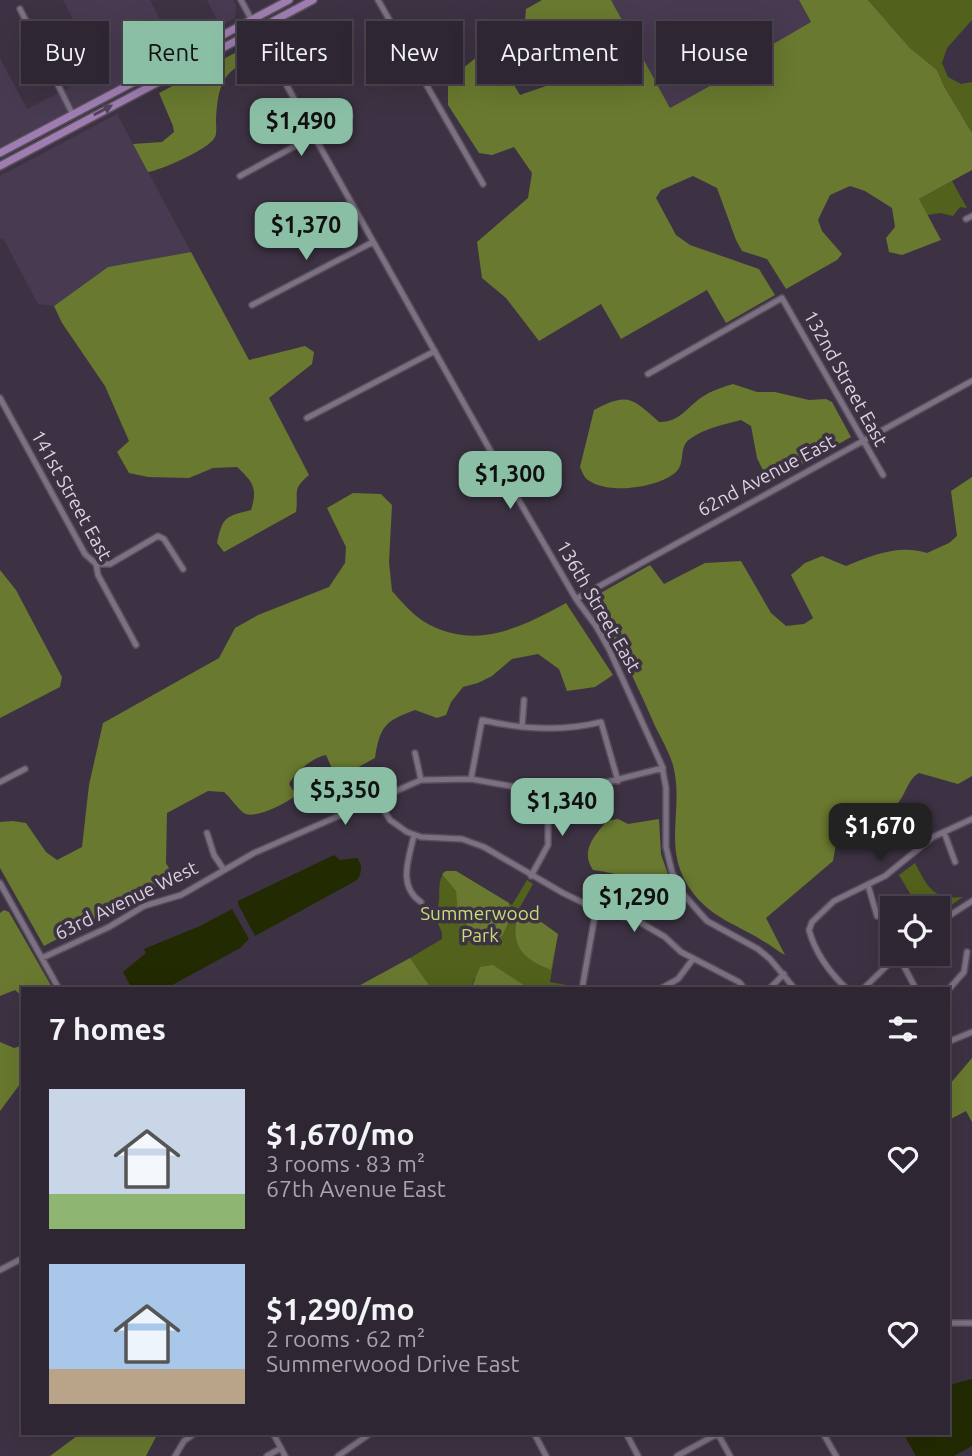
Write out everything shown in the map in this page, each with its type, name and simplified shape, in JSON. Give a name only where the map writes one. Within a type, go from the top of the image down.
[{"type":"main road","points":[[0,153],[289,0]]},
{"type":"main road","points":[[274,21],[313,0]]},
{"type":"main road","points":[[0,166],[237,40]]},
{"type":"main road","points":[[37,145],[72,121],[73,114]]},
{"type":"street","name":"136th Street East","points":[[242,0],[251,20]]},
{"type":"street","points":[[378,0],[483,184]]},
{"type":"street","points":[[20,9],[73,114]]},
{"type":"street","name":"136th Street East","points":[[286,84],[576,598],[609,649],[663,768],[667,796],[666,847],[672,872],[683,894],[707,921],[758,949],[784,974],[793,987]]},
{"type":"street","points":[[240,176],[350,116]]},
{"type":"street","points":[[252,305],[373,242]]},
{"type":"street","name":"132nd Street East","points":[[648,374],[782,298],[883,475]]},
{"type":"street","points":[[307,418],[435,351]]},
{"type":"street","name":"62nd Avenue East","points":[[576,598],[972,381]]},
{"type":"street","name":"141st Street East","points":[[0,398],[85,554],[96,564],[98,575],[136,645]]},
{"type":"street","points":[[96,564],[110,564],[158,536],[164,539],[184,569]]},
{"type":"street","points":[[522,727],[524,700]]},
{"type":"street","points":[[471,779],[482,720],[522,727],[570,729],[601,722],[618,781]]},
{"type":"street","points":[[415,753],[421,780]]},
{"type":"street","name":"63rd Avenue West","points":[[42,958],[108,927],[144,906],[181,895],[254,853],[421,780],[471,779],[509,787],[548,789],[593,787],[663,768]]},
{"type":"street","points":[[0,782],[24,769]]},
{"type":"street","points":[[531,876],[548,845],[548,789]]},
{"type":"street","points":[[377,799],[390,820],[414,835],[471,842],[484,847],[531,876],[596,909],[636,920],[665,937],[681,952],[739,982],[743,987]]},
{"type":"street","points":[[845,987],[825,962],[810,935],[809,928],[818,914],[834,901],[893,870],[928,841],[972,819]]},
{"type":"street","points":[[944,832],[955,862]]},
{"type":"street","points":[[206,833],[214,855],[224,870]]},
{"type":"street","points":[[414,835],[406,863],[407,878],[411,892],[421,902]]},
{"type":"street","points":[[0,883],[58,987]]},
{"type":"street","points":[[868,885],[877,916]]},
{"type":"street","points":[[0,904],[9,899]]},
{"type":"street","points":[[950,915],[972,901]]},
{"type":"street","points":[[582,987],[596,909]]},
{"type":"street","points":[[950,988],[964,972],[967,952]]},
{"type":"street","points":[[664,987],[678,979],[693,959]]},
{"type":"street","points":[[865,987],[886,966]]},
{"type":"street","points":[[904,966],[915,987]]},
{"type":"street","points":[[771,987],[784,974]]},
{"type":"street","points":[[950,1041],[972,1032]]},
{"type":"street","points":[[0,1270],[21,1259]]},
{"type":"street","points":[[950,1323],[972,1323]]},
{"type":"street","points":[[175,1454],[192,1435]]},
{"type":"street","points":[[274,1435],[285,1456]]},
{"type":"street","points":[[338,1456],[355,1447],[369,1435]]},
{"type":"street","points":[[535,1435],[547,1456]]},
{"type":"street","points":[[627,1435],[638,1456]]},
{"type":"street","points":[[677,1456],[717,1435]]},
{"type":"street","points":[[720,1435],[730,1456]]},
{"type":"street","points":[[824,1435],[836,1456]]},
{"type":"street","points":[[267,1456],[281,1448]]},
{"type":"shaded area","points":[[63,0],[150,0],[161,21],[123,21],[123,82],[0,147],[0,58],[27,109],[76,84],[109,84],[109,21],[74,21]]},
{"type":"shaded area","points":[[207,0],[233,0],[236,5],[235,18],[223,24],[223,21],[218,21]]},
{"type":"shaded area","points":[[611,0],[799,0],[811,22],[772,45],[772,21],[656,21],[656,82],[642,57],[642,21],[622,21]]},
{"type":"shaded area","points":[[657,84],[712,84],[670,108]]},
{"type":"shaded area","points":[[117,114],[191,252],[108,267],[54,306],[38,304],[3,238],[0,239],[0,176]]},
{"type":"shaded area","points":[[334,855],[340,860],[357,858],[361,869],[357,880],[255,936],[238,901]]},
{"type":"shaded area","points":[[232,909],[249,939],[240,948],[169,987],[131,987],[123,972],[146,953],[144,949],[200,926]]},
{"type":"shaded area","points":[[972,1379],[972,1446],[954,1456],[916,1456],[904,1435],[950,1435],[950,1385]]},
{"type":"green space","points":[[542,0],[611,0],[622,21],[525,21],[526,9]]},
{"type":"green space","points":[[799,0],[868,0],[910,48],[937,70],[972,133],[972,170],[919,199],[941,240],[902,255],[889,252],[886,238],[895,227],[892,208],[865,191],[850,186],[830,195],[818,220],[822,231],[842,254],[837,260],[786,289],[767,259],[742,251],[717,188],[693,176],[661,190],[656,198],[676,235],[690,245],[759,269],[775,295],[726,323],[707,290],[621,339],[601,304],[539,341],[506,298],[482,278],[477,242],[528,198],[532,173],[514,147],[492,155],[479,153],[448,105],[448,84],[463,84],[463,68],[477,57],[477,84],[513,84],[520,95],[546,86],[642,84],[642,57],[670,108],[713,84],[772,84],[772,45],[811,22]]},
{"type":"green space","points":[[868,0],[972,0],[972,20],[947,48],[942,63],[948,77],[961,84],[972,82],[972,133],[937,70],[910,48]]},
{"type":"green space","points":[[237,52],[237,67],[223,82],[223,59]]},
{"type":"green space","points":[[176,84],[222,84],[217,107],[216,135],[211,142],[184,158],[148,172],[133,144],[162,142],[174,132],[159,93]]},
{"type":"green space","points":[[952,181],[967,208],[960,207],[953,216],[940,213],[927,215],[919,199]]},
{"type":"green space","points":[[191,252],[249,360],[305,346],[314,352],[312,364],[269,398],[309,475],[298,488],[296,512],[224,552],[217,543],[221,527],[230,516],[251,510],[254,491],[250,481],[237,467],[213,468],[189,478],[148,477],[129,473],[117,452],[129,441],[105,386],[62,323],[54,306],[108,267]]},
{"type":"green space","points":[[733,384],[757,392],[775,392],[809,400],[826,399],[832,402],[851,437],[769,483],[757,458],[751,426],[741,420],[708,429],[690,439],[684,446],[681,464],[676,472],[646,486],[608,487],[597,485],[584,476],[580,467],[594,410],[615,401],[629,400],[659,422],[672,420],[705,395]]},
{"type":"green space","points":[[972,477],[972,776],[958,784],[919,773],[911,780],[893,808],[879,815],[853,816],[840,820],[833,861],[766,918],[785,955],[708,909],[683,877],[675,846],[677,799],[673,765],[609,630],[593,608],[590,599],[650,565],[664,584],[705,563],[741,561],[771,613],[786,626],[804,624],[813,618],[791,575],[805,563],[822,556],[846,566],[896,550],[927,553],[949,543],[957,536],[951,491]]},
{"type":"green space","points":[[353,493],[381,494],[392,505],[389,562],[392,591],[423,621],[460,635],[479,636],[514,628],[566,603],[613,675],[595,687],[567,691],[559,669],[538,654],[512,659],[492,676],[463,687],[451,702],[446,715],[437,718],[415,710],[390,722],[379,739],[375,758],[340,777],[334,773],[326,755],[310,762],[289,784],[296,795],[270,810],[248,815],[224,792],[208,791],[167,813],[166,863],[174,877],[44,946],[0,868],[0,822],[26,823],[46,852],[57,860],[82,847],[89,785],[103,723],[219,658],[235,628],[258,615],[329,587],[345,563],[346,547],[327,508]]},
{"type":"green space","points":[[0,570],[16,590],[62,677],[60,687],[0,718]]},
{"type":"green space","points":[[618,819],[628,824],[659,819],[661,854],[677,901],[637,881],[593,870],[588,856],[590,844],[607,821]]},
{"type":"green space","points":[[915,863],[932,890],[944,896],[911,896],[899,875]]},
{"type":"green space","name":"Summerwood Park","points":[[446,871],[456,871],[512,905],[527,880],[533,884],[520,907],[558,934],[550,982],[578,987],[519,987],[474,979],[472,987],[431,987],[410,958],[442,939],[434,914],[439,903],[442,876]]},
{"type":"green space","points":[[456,871],[509,903],[507,926],[502,936],[489,939],[472,932],[458,913],[456,891],[442,874]]},
{"type":"green space","points":[[950,897],[963,897],[950,906]]},
{"type":"green space","points":[[520,907],[558,934],[551,970],[531,960],[519,947],[516,930]]},
{"type":"green space","points":[[4,910],[9,912],[52,987],[21,987],[21,995],[15,990],[0,996],[0,913]]},
{"type":"green space","points":[[410,958],[431,987],[357,987]]},
{"type":"green space","points":[[493,965],[527,987],[472,987],[480,967]]},
{"type":"green space","points":[[0,1042],[14,1048],[21,1046],[21,1083],[0,1111]]},
{"type":"green space","points":[[972,1058],[972,1122],[966,1111],[950,1119],[950,1084]]},
{"type":"green space","points":[[78,1435],[157,1435],[146,1456],[50,1456]]}]
